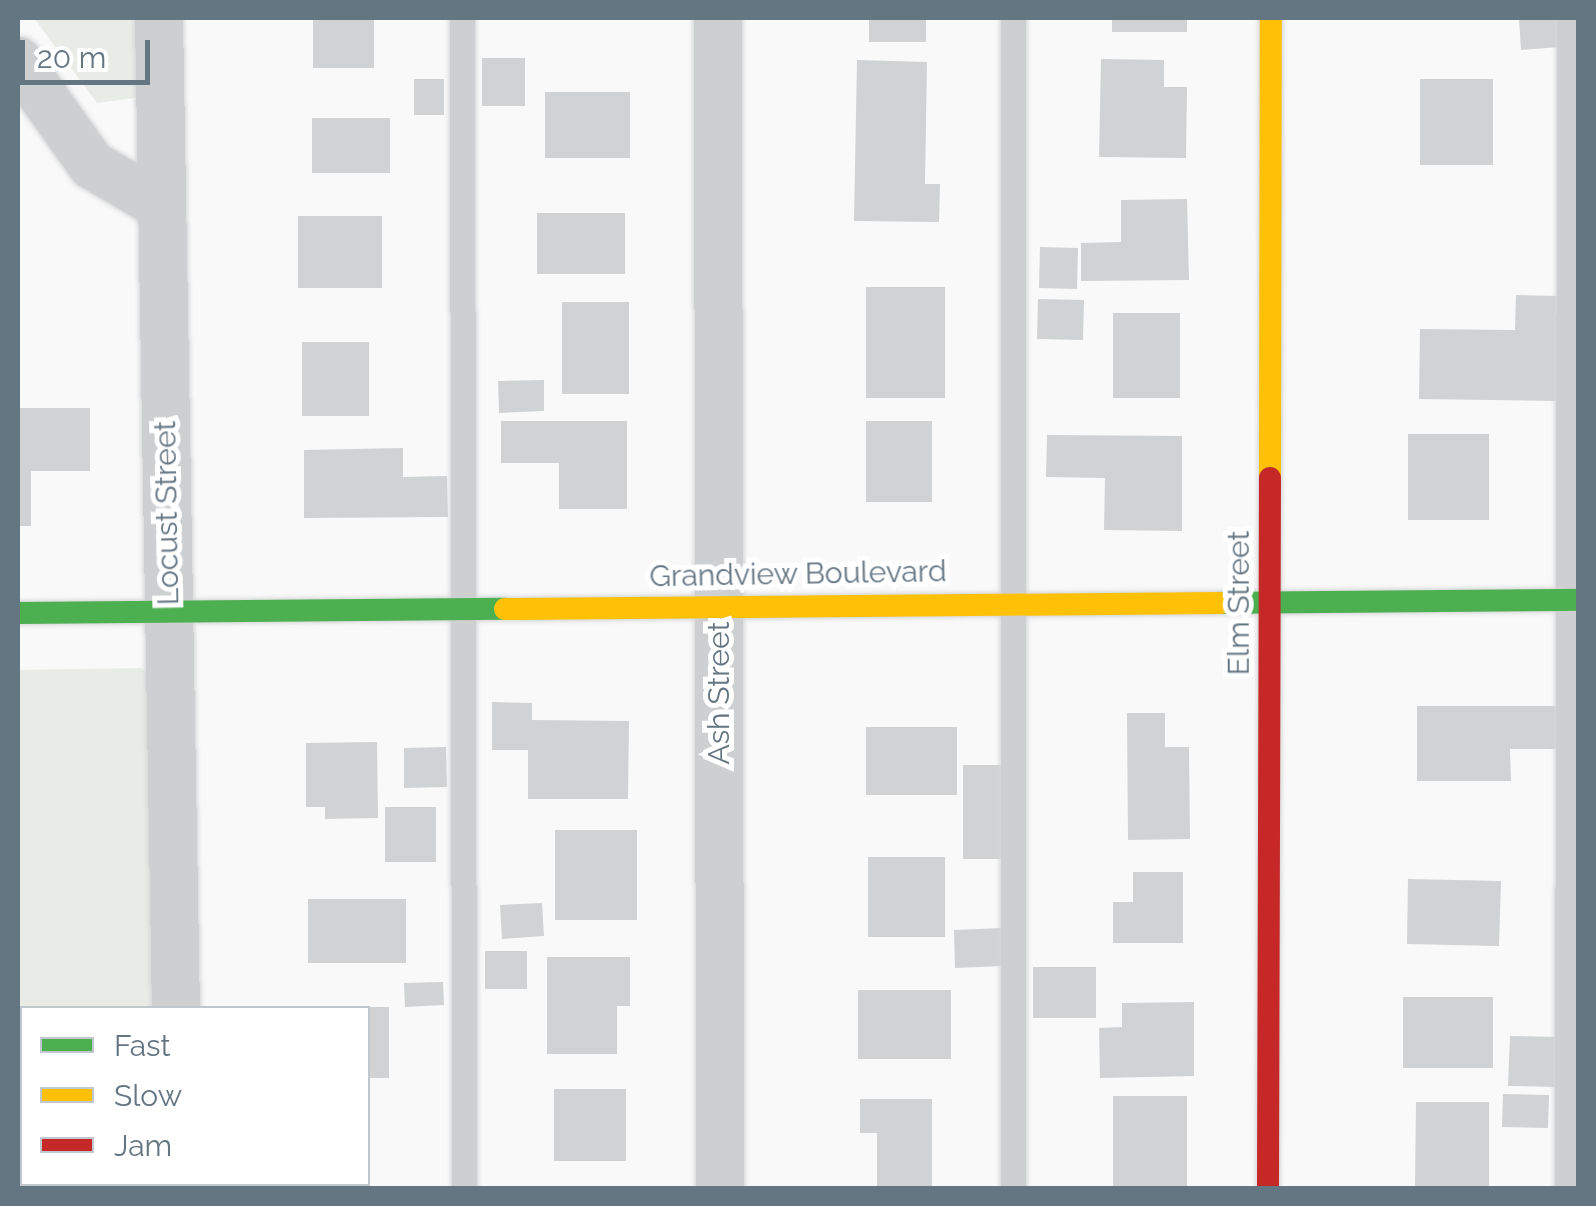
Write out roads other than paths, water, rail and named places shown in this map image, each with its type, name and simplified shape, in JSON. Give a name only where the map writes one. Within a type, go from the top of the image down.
[{"type":"street","name":"Locust Street","points":[[159,18],[176,1006]]},
{"type":"street","name":"Ash Street","points":[[718,18],[720,1188]]},
{"type":"street","name":"Elm Street","points":[[1268,1188],[1271,18]]},
{"type":"street","points":[[18,60],[92,165],[162,206]]},
{"type":"street","name":"Grandview Boulevard","points":[[18,612],[466,612],[719,604],[1575,600]]},
{"type":"lane","points":[[462,18],[464,1188]]},
{"type":"lane","points":[[1012,1188],[1013,18]]},
{"type":"lane","points":[[1567,1188],[1575,600],[1569,18]]}]
